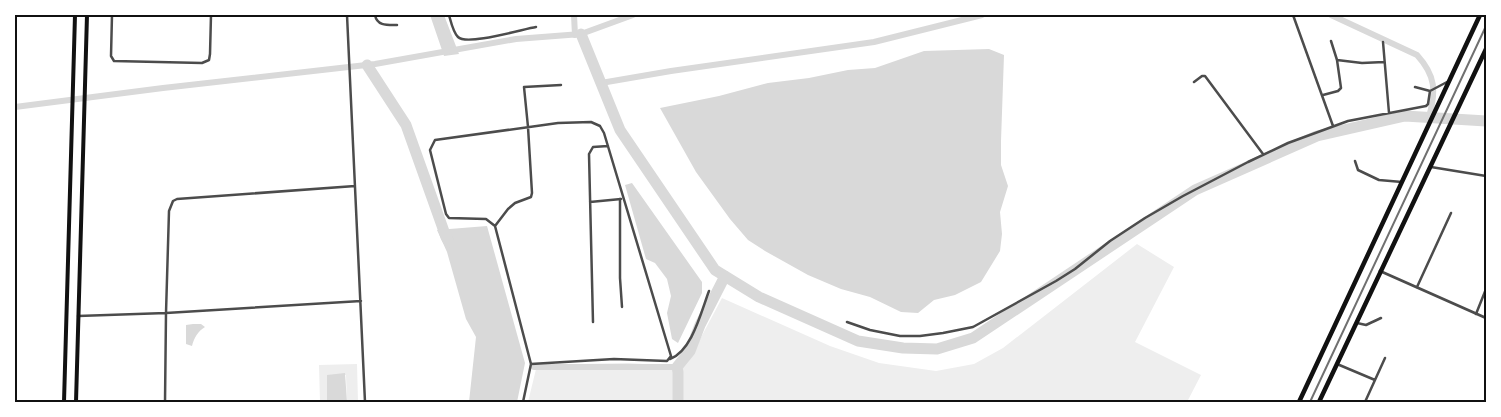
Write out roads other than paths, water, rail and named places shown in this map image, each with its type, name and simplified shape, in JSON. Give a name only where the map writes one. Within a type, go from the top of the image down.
[{"type":"highway","points":[[1298,402],[1480,15]]},
{"type":"highway","points":[[1319,402],[1486,48]]},
{"type":"main road","points":[[64,402],[75,15]]},
{"type":"main road","points":[[76,402],[87,15]]},
{"type":"main road","points":[[67,317],[78,316]]},
{"type":"street","points":[[112,15],[111,56],[114,61],[202,63],[209,60],[210,54],[210,15]]},
{"type":"street","points":[[347,15],[365,402]]},
{"type":"street","points":[[375,15],[378,22],[383,25],[397,25]]},
{"type":"street","points":[[449,15],[456,36],[461,39],[470,40],[510,34],[536,27]]},
{"type":"street","points":[[1293,15],[1333,126]]},
{"type":"street","points":[[1322,95],[1338,91],[1341,88],[1337,60],[1331,40]]},
{"type":"street","points":[[1382,42],[1389,113]]},
{"type":"street","points":[[1337,60],[1384,62]]},
{"type":"street","points":[[1194,82],[1205,76],[1263,154]]},
{"type":"street","points":[[1415,88],[1431,91],[1450,82]]},
{"type":"street","points":[[495,226],[508,209],[530,197],[528,127],[524,87],[561,84]]},
{"type":"street","points":[[847,322],[876,332],[900,336],[943,334],[973,327],[1056,282],[1107,243],[1152,214],[1263,154],[1348,121],[1426,106],[1431,91]]},
{"type":"street","points":[[523,402],[531,364],[495,226],[486,219],[449,218],[446,214],[430,150],[435,140],[558,123],[591,122],[600,126],[608,146],[622,199],[667,340],[670,359]]},
{"type":"street","points":[[593,322],[589,154],[593,147],[608,146]]},
{"type":"street","points":[[1355,161],[1358,170],[1376,179],[1402,182]]},
{"type":"street","points":[[1430,167],[1486,176]]},
{"type":"street","points":[[165,402],[169,211],[173,201],[177,199],[355,186]]},
{"type":"street","points":[[590,202],[622,199]]},
{"type":"street","points":[[622,199],[620,278],[622,307]]},
{"type":"street","points":[[1417,288],[1450,213]]},
{"type":"street","points":[[1380,271],[1486,318]]},
{"type":"street","points":[[1476,314],[1486,289]]},
{"type":"street","points":[[531,364],[614,358],[667,361],[679,355],[687,345],[709,291]]},
{"type":"street","points":[[78,316],[166,313],[360,301]]},
{"type":"street","points":[[1357,323],[1366,325],[1381,318]]},
{"type":"street","points":[[1365,402],[1385,358]]},
{"type":"street","points":[[1337,364],[1375,380]]},
{"type":"waterway","points":[[574,15],[575,35]]},
{"type":"waterway","points":[[15,107],[375,64],[516,39],[581,34],[633,15]]},
{"type":"waterway","points":[[601,83],[874,42],[982,15]]},
{"type":"waterway","points":[[1331,15],[1417,55],[1428,70],[1433,84],[1433,99],[1429,117]]},
{"type":"waterway","points":[[581,34],[620,130],[715,270],[759,297],[858,341],[903,348],[937,349],[973,338],[1195,190],[1317,136],[1405,116],[1486,121]]},
{"type":"waterway","points":[[367,65],[406,125],[449,242]]},
{"type":"waterway","points":[[678,402],[677,367],[690,351],[700,325],[725,276]]},
{"type":"waterway","points":[[534,367],[677,367]]},
{"type":"railway","points":[[1310,402],[1486,26]]}]
